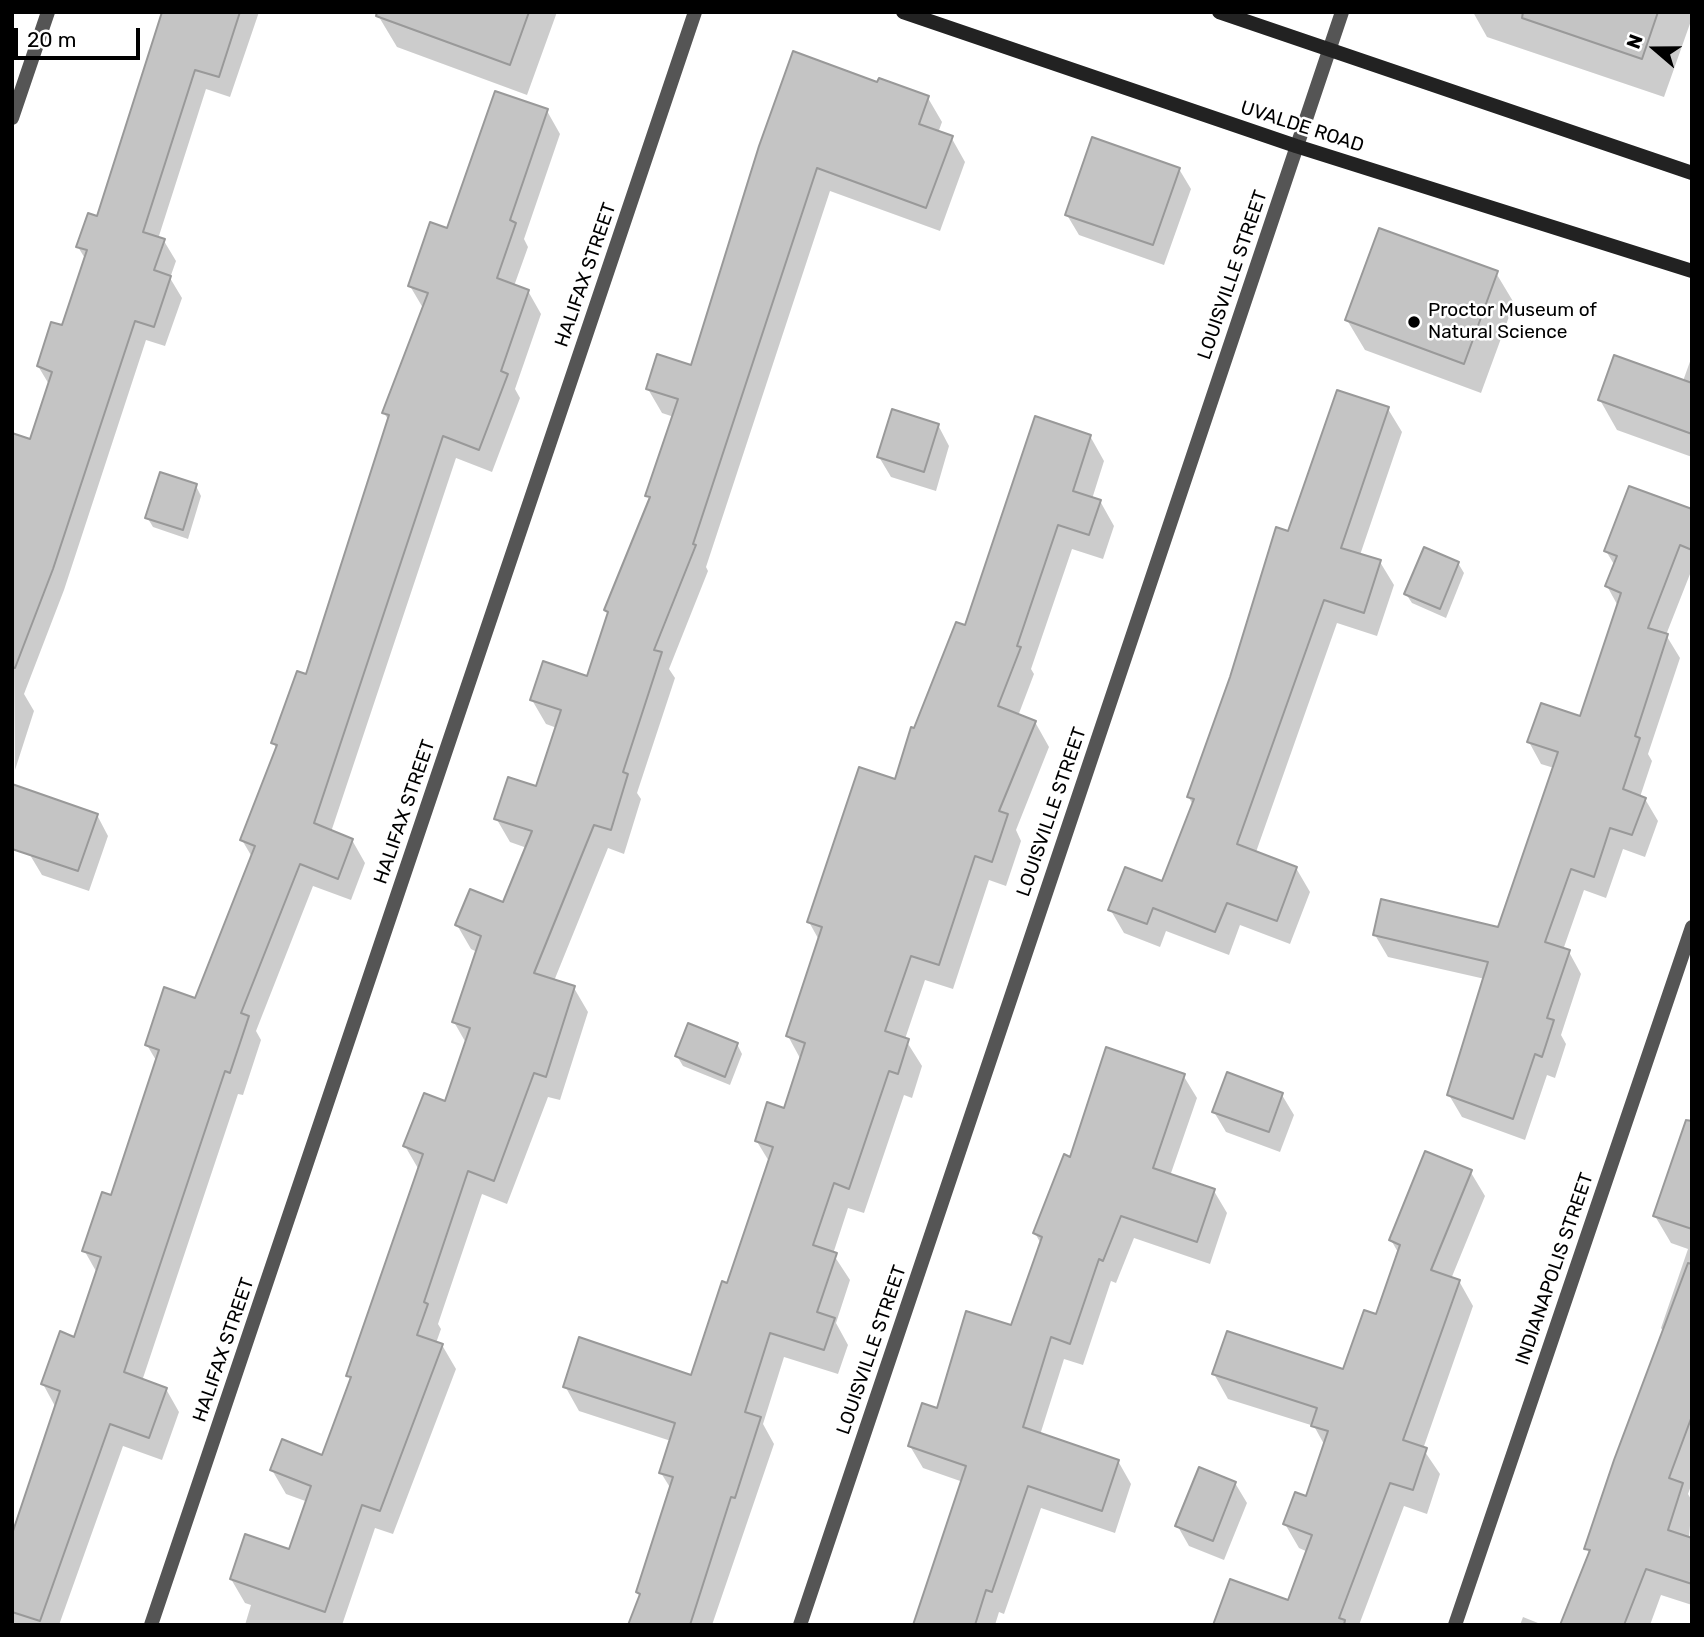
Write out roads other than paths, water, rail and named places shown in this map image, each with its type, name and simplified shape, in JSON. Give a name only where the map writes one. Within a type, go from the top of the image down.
[{"type":"main road","name":"UVALDE ROAD","points":[[903,12],[1296,146],[1692,271]]},
{"type":"main road","points":[[1219,12],[1692,173]]},
{"type":"street","points":[[12,118],[48,12]]},
{"type":"street","name":"HALIFAX STREET","points":[[151,1625],[695,12]]},
{"type":"street","name":"LOUISVILLE STREET","points":[[800,1625],[1342,12]]},
{"type":"street","name":"INDIANAPOLIS STREET","points":[[1455,1625],[1692,927]]},
{"type":"place","name":"Proctor Museum of Natural Science","points":[[1414,322]]}]
